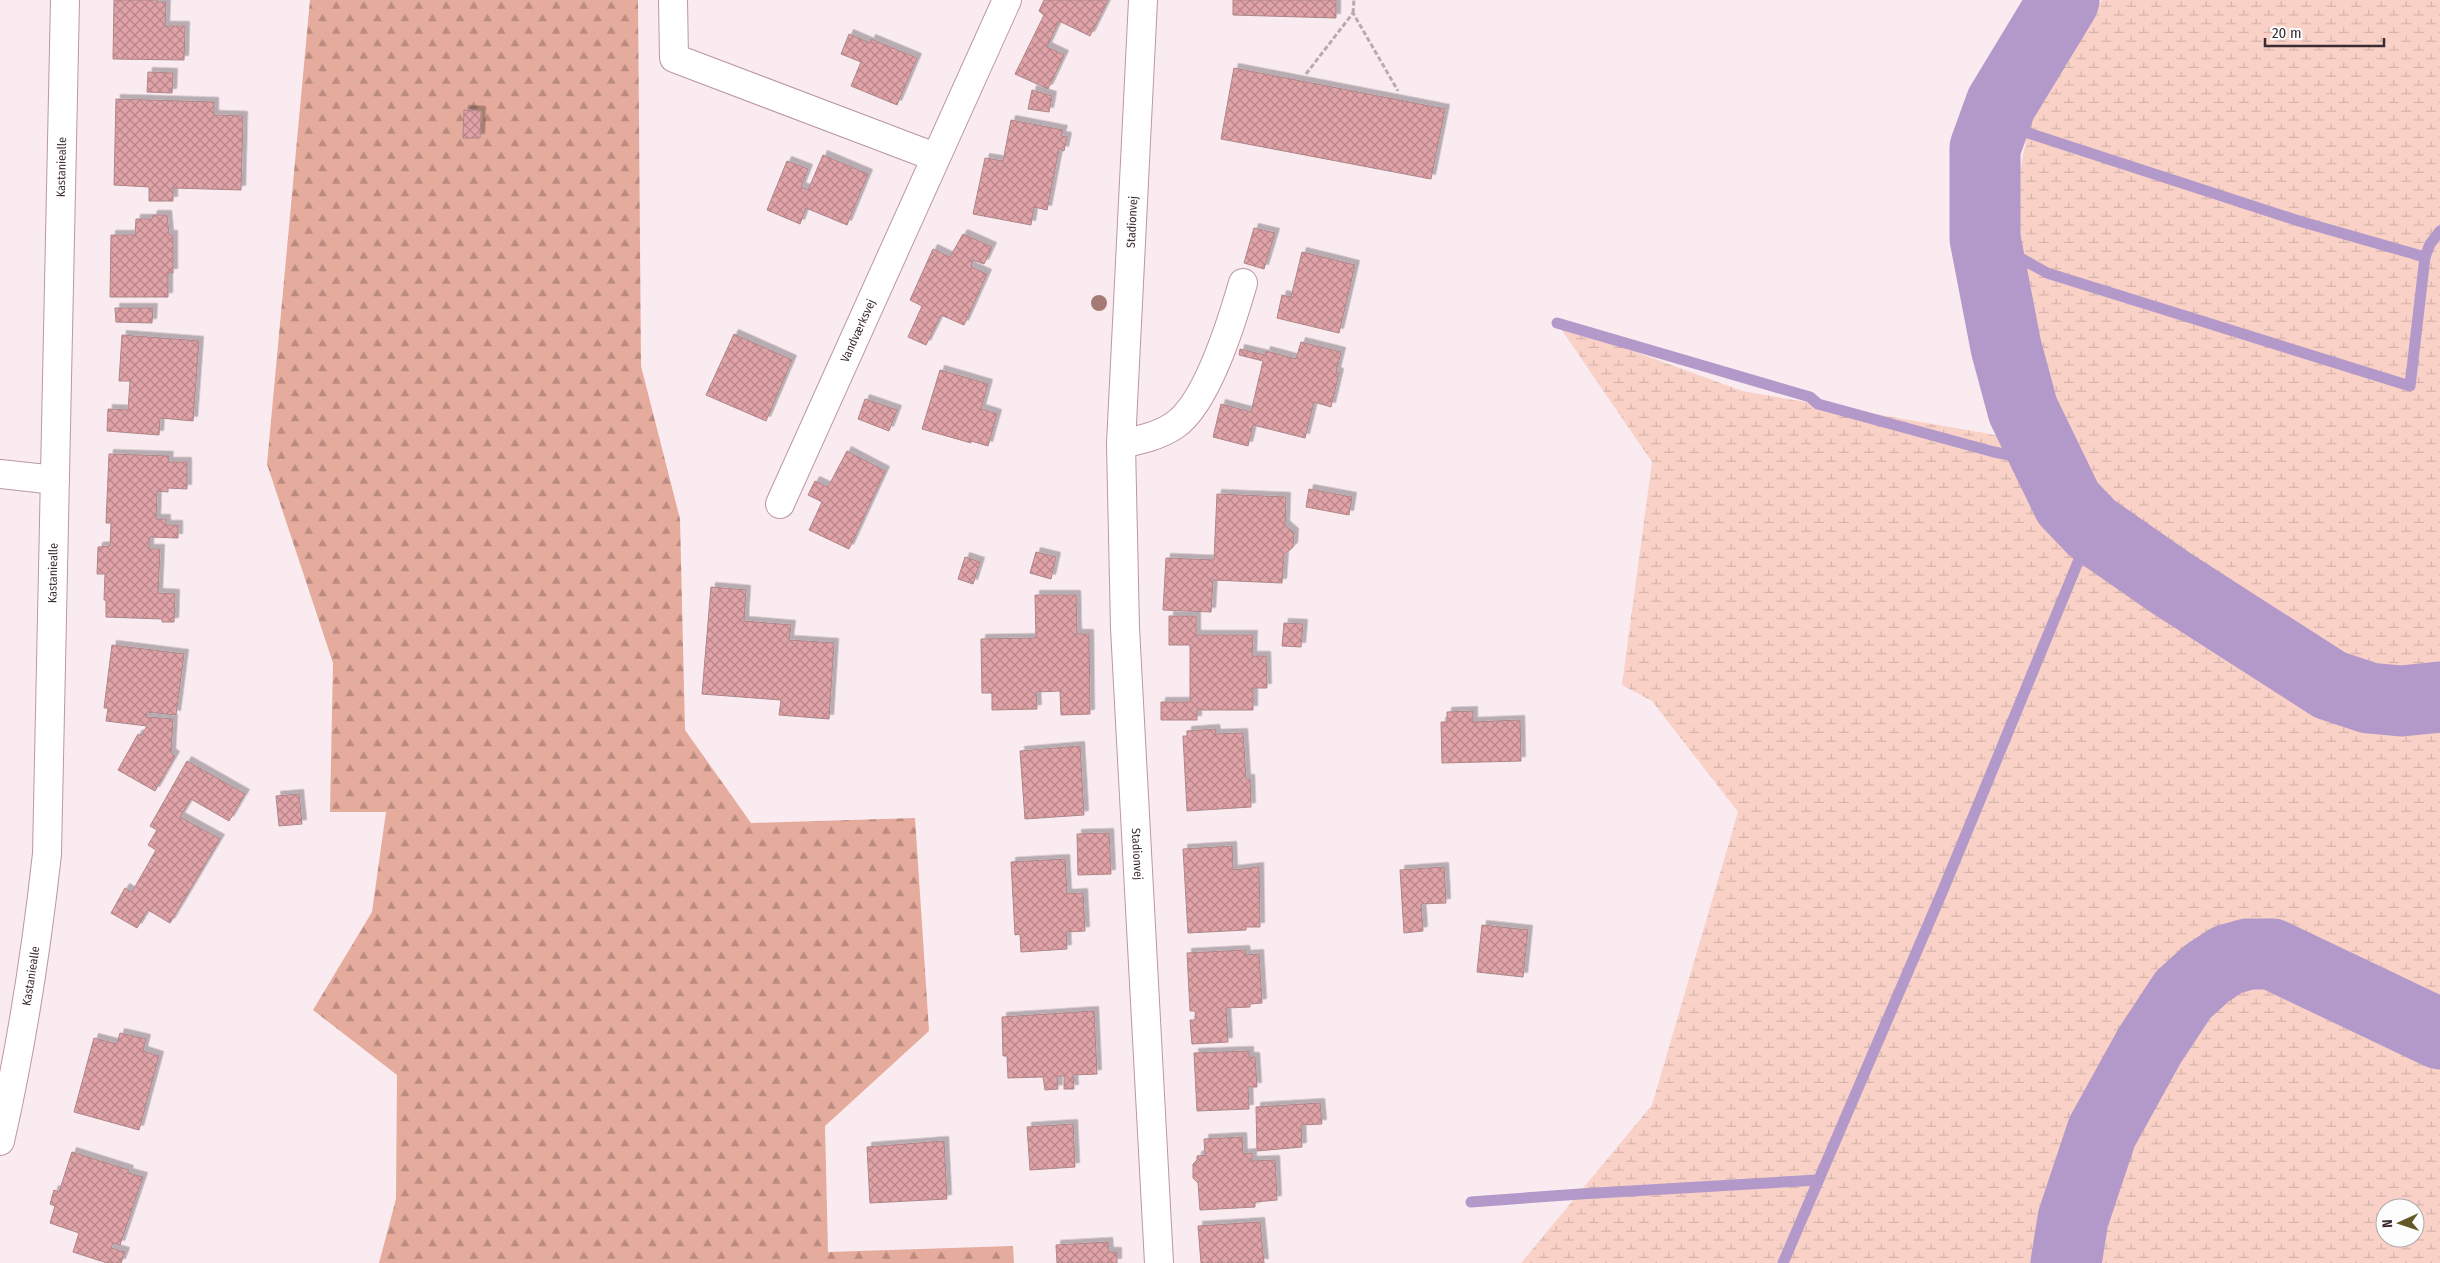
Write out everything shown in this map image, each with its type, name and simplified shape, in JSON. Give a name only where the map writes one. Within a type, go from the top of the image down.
[{"type":"street","name":"Kastaniealle","points":[[0,1141],[9,1061],[36,960],[47,854],[65,0]]},
{"type":"street","points":[[673,0],[674,58],[935,157]]},
{"type":"street","name":"Vandværksvej","points":[[780,504],[1007,0]]},
{"type":"street","name":"Stadionvej","points":[[1143,0],[1121,444],[1125,628],[1159,1263]]},
{"type":"street","points":[[1121,444],[1155,436],[1176,425],[1195,405],[1229,328],[1243,283]]},
{"type":"street","points":[[0,474],[55,480]]},
{"type":"path","points":[[1306,74],[1353,12],[1354,0]]},
{"type":"path","points":[[1353,12],[1398,91]]},
{"type":"green space","points":[[310,0],[638,0],[641,366],[680,519],[685,730],[751,823],[915,818],[929,1031],[825,1126],[828,1252],[1013,1246],[1014,1263],[379,1263],[396,1199],[397,1075],[313,1010],[372,912],[386,812],[330,812],[333,663],[267,464]]},
{"type":"green space","points":[[2102,0],[2440,0],[2440,1263],[1521,1263],[1652,1105],[1738,812],[1652,701],[1622,685],[1652,462],[1557,323],[1742,391],[1990,434],[2072,453],[2020,281],[2014,200],[2032,112]]},
{"type":"building","points":[[114,0],[157,0],[158,2],[166,2],[165,26],[185,26],[184,60],[113,59]]},
{"type":"building","points":[[1044,0],[1108,0],[1090,36],[1059,21],[1047,47],[1064,55],[1048,89],[1015,74],[1044,15],[1039,11]]},
{"type":"building","points":[[1233,0],[1336,0],[1336,18],[1233,15]]},
{"type":"building","points":[[849,34],[870,43],[871,39],[917,58],[897,105],[851,86],[861,62],[841,54]]},
{"type":"building","points":[[1234,68],[1445,109],[1431,179],[1221,139]]},
{"type":"building","points":[[148,72],[173,73],[172,93],[147,92]]},
{"type":"building","points":[[1032,90],[1052,96],[1049,112],[1028,109]]},
{"type":"building","points":[[116,99],[214,102],[214,115],[243,116],[241,190],[173,188],[173,201],[149,201],[149,187],[114,185]]},
{"type":"building","points":[[464,110],[481,111],[480,138],[463,138]]},
{"type":"building","points":[[1011,120],[1063,130],[1061,136],[1067,137],[1064,151],[1059,149],[1047,210],[1034,207],[1031,225],[973,214],[985,158],[1003,161]]},
{"type":"building","points":[[823,155],[868,174],[847,225],[806,208],[800,224],[767,210],[787,161],[808,169],[801,187],[808,190]]},
{"type":"building","points":[[153,215],[167,215],[169,235],[173,235],[173,273],[168,273],[168,297],[110,297],[111,235],[135,235],[136,219],[152,219]]},
{"type":"building","points":[[1254,228],[1275,233],[1264,269],[1244,263]]},
{"type":"building","points":[[963,234],[992,247],[984,264],[973,260],[971,267],[987,274],[964,325],[941,315],[926,345],[908,337],[922,306],[910,300],[933,249],[950,257]]},
{"type":"building","points":[[1302,252],[1355,265],[1339,333],[1277,318],[1282,295],[1291,297]]},
{"type":"building","points":[[115,308],[153,308],[152,323],[116,322]]},
{"type":"building","points":[[734,334],[792,360],[766,421],[706,395]]},
{"type":"building","points":[[122,335],[199,341],[193,421],[160,418],[159,435],[107,431],[108,409],[128,410],[130,381],[119,381]]},
{"type":"building","points":[[1301,342],[1341,352],[1336,372],[1339,373],[1331,407],[1314,402],[1305,438],[1253,425],[1248,446],[1213,437],[1221,404],[1251,412],[1263,361],[1239,355],[1240,349],[1265,355],[1266,351],[1296,359]]},
{"type":"building","points":[[940,370],[988,384],[981,409],[997,414],[988,446],[922,429]]},
{"type":"building","points":[[865,399],[897,410],[889,431],[858,419]]},
{"type":"building","points":[[847,451],[885,471],[849,549],[809,530],[822,502],[808,495],[815,481],[828,487]]},
{"type":"building","points":[[109,454],[169,456],[168,462],[187,462],[187,489],[168,488],[168,492],[157,491],[156,519],[166,519],[166,525],[178,525],[178,538],[150,537],[149,541],[149,549],[160,549],[158,593],[175,594],[174,622],[162,622],[162,619],[106,617],[106,600],[104,600],[105,574],[97,574],[98,547],[110,546],[111,523],[106,523]]},
{"type":"building","points":[[1309,489],[1352,497],[1349,515],[1306,507]]},
{"type":"building","points":[[1217,494],[1286,497],[1285,525],[1294,533],[1293,547],[1284,555],[1282,583],[1213,580],[1211,612],[1163,610],[1166,558],[1214,560]]},
{"type":"building","points":[[1036,552],[1056,557],[1051,579],[1030,573]]},
{"type":"building","points":[[965,557],[980,562],[973,584],[958,579]]},
{"type":"building","points":[[711,587],[746,590],[744,621],[791,625],[789,640],[834,643],[829,719],[779,715],[781,700],[702,694]]},
{"type":"building","points":[[1035,595],[1076,595],[1077,634],[1089,634],[1090,714],[1061,715],[1060,691],[1036,692],[1037,709],[992,710],[992,693],[982,693],[981,639],[1036,638]]},
{"type":"building","points":[[1169,616],[1196,616],[1196,635],[1253,635],[1252,656],[1266,656],[1267,688],[1253,688],[1253,710],[1197,710],[1197,720],[1161,720],[1161,702],[1190,702],[1190,645],[1169,645]]},
{"type":"building","points":[[1284,623],[1303,624],[1301,647],[1282,646]]},
{"type":"building","points":[[112,645],[184,654],[176,715],[147,712],[146,717],[173,719],[171,753],[175,756],[155,791],[118,770],[138,734],[141,736],[147,726],[106,721],[108,708],[104,708]]},
{"type":"building","points":[[1473,711],[1473,722],[1520,720],[1521,761],[1442,763],[1441,722],[1447,722],[1447,712]]},
{"type":"building","points":[[1215,729],[1216,734],[1243,733],[1246,779],[1250,779],[1251,807],[1187,811],[1183,736],[1187,736],[1187,731]]},
{"type":"building","points":[[1080,746],[1084,815],[1025,819],[1020,751]]},
{"type":"building","points":[[187,761],[245,794],[229,821],[191,799],[180,817],[220,839],[170,923],[148,910],[137,928],[111,913],[125,888],[132,892],[156,850],[148,845],[157,830],[150,826]]},
{"type":"building","points":[[299,794],[302,824],[279,826],[276,796]]},
{"type":"building","points":[[1109,833],[1111,874],[1078,875],[1077,834]]},
{"type":"building","points":[[1232,846],[1233,870],[1259,867],[1260,927],[1246,927],[1246,930],[1188,933],[1183,849]]},
{"type":"building","points":[[1065,859],[1067,894],[1083,893],[1085,931],[1066,932],[1067,949],[1021,952],[1020,934],[1015,935],[1011,862]]},
{"type":"building","points":[[1444,867],[1446,903],[1421,904],[1423,931],[1404,933],[1400,870]]},
{"type":"building","points":[[1482,925],[1528,930],[1523,977],[1477,972]]},
{"type":"building","points":[[1245,950],[1246,955],[1259,954],[1262,1003],[1250,1004],[1250,1007],[1226,1008],[1228,1042],[1192,1044],[1190,1020],[1196,1020],[1195,1011],[1190,1011],[1187,953]]},
{"type":"building","points":[[1094,1011],[1097,1074],[1073,1075],[1074,1089],[1064,1089],[1064,1076],[1057,1076],[1058,1089],[1045,1090],[1043,1077],[1008,1078],[1007,1056],[1003,1056],[1002,1017]]},
{"type":"building","points":[[120,1033],[146,1039],[143,1051],[159,1056],[139,1130],[74,1112],[94,1038],[117,1044]]},
{"type":"building","points":[[1249,1051],[1249,1057],[1255,1057],[1257,1087],[1248,1087],[1249,1109],[1197,1111],[1194,1053]]},
{"type":"building","points":[[1320,1103],[1322,1124],[1301,1125],[1302,1147],[1257,1151],[1256,1107]]},
{"type":"building","points":[[1073,1124],[1075,1167],[1030,1170],[1027,1127]]},
{"type":"building","points":[[1242,1137],[1243,1154],[1252,1153],[1252,1161],[1275,1160],[1277,1200],[1255,1202],[1255,1207],[1200,1210],[1198,1183],[1193,1178],[1193,1164],[1197,1160],[1197,1156],[1205,1155],[1204,1139]]},
{"type":"building","points":[[944,1141],[947,1199],[870,1203],[867,1147]]},
{"type":"building","points":[[72,1152],[129,1170],[128,1173],[143,1177],[120,1245],[113,1243],[111,1248],[125,1252],[121,1263],[107,1263],[73,1252],[79,1233],[50,1223],[55,1206],[50,1204],[54,1190],[59,1192]]},
{"type":"building","points":[[1260,1222],[1264,1263],[1201,1263],[1198,1226]]},
{"type":"building","points":[[1108,1242],[1109,1252],[1117,1252],[1117,1263],[1057,1263],[1056,1245]]},
{"type":"waterway","points":[[2064,0],[2001,104],[1985,148],[1985,238],[2006,347],[2023,410],[2068,503],[2092,528],[2171,583],[2330,685],[2369,698],[2401,701],[2440,697]]},
{"type":"waterway","points":[[1994,122],[2299,221],[2425,257]]},
{"type":"waterway","points":[[1985,238],[2047,273],[2410,386],[2425,257],[2430,244],[2440,231]]},
{"type":"waterway","points":[[1557,323],[1810,397],[1818,404],[1994,452],[2047,462]]},
{"type":"waterway","points":[[1783,1263],[1943,890],[2092,528]]},
{"type":"waterway","points":[[2066,1263],[2073,1219],[2102,1132],[2150,1045],[2183,995],[2206,974],[2227,960],[2248,954],[2272,954],[2440,1034]]},
{"type":"waterway","points":[[1471,1202],[1818,1180]]}]
